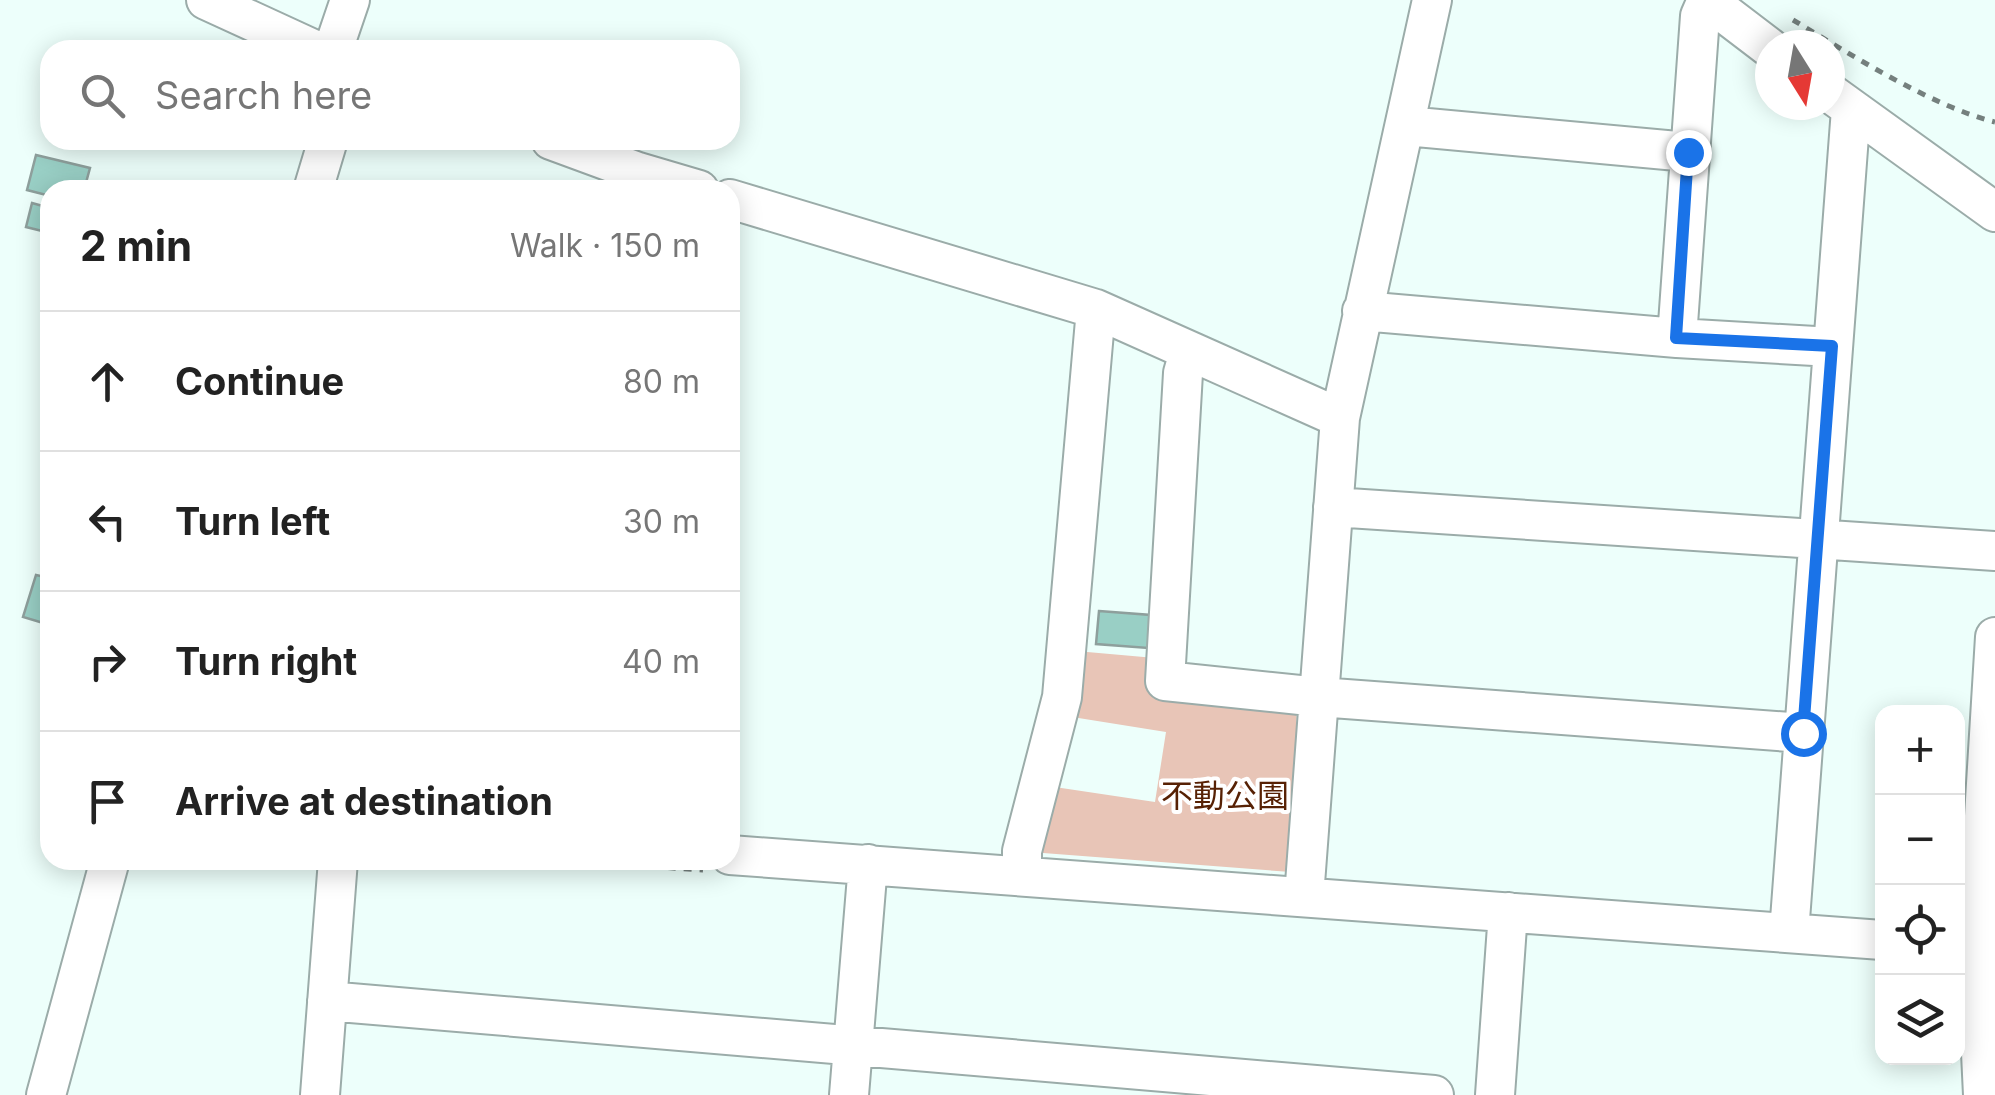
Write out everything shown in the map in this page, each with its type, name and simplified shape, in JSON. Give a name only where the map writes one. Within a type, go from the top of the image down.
[{"type":"street","points":[[206,0],[293,40]]},
{"type":"street","points":[[336,40],[350,0]]},
{"type":"street","points":[[1304,897],[1340,418],[1432,0]]},
{"type":"street","points":[[1676,338],[1700,16],[1707,0],[1772,30]]},
{"type":"street","points":[[1845,104],[1995,212]]},
{"type":"street","points":[[1789,933],[1832,346],[1840,120]]},
{"type":"street","points":[[1406,126],[1688,152]]},
{"type":"street","points":[[316,180],[325,150]]},
{"type":"street","points":[[578,150],[665,180]]},
{"type":"street","points":[[740,202],[1096,309],[1340,418]]},
{"type":"street","points":[[1022,876],[1022,851],[1062,697],[1096,309]]},
{"type":"street","points":[[1362,310],[1676,338],[1832,346]]},
{"type":"street","points":[[1189,352],[1184,373],[1165,681],[1319,697],[1803,733]]},
{"type":"street","points":[[1333,507],[1995,551]]},
{"type":"street","points":[[1982,1095],[1976,947],[1992,749],[1995,636]]},
{"type":"street","points":[[740,855],[1875,939]]},
{"type":"street","points":[[849,1095],[868,864]]},
{"type":"street","points":[[46,1095],[107,870]]},
{"type":"street","points":[[320,1095],[337,870]]},
{"type":"street","points":[[1496,1095],[1508,912]]},
{"type":"street","points":[[327,1001],[1434,1095]]},
{"type":"path","points":[[1845,55],[1972,116],[1995,122]]},
{"type":"green space","name":"不動公園","points":[[1076,651],[1155,658],[1297,706],[1291,872],[1030,852],[1048,786],[1155,802],[1166,732],[1066,716]]},
{"type":"building","points":[[36,155],[90,168],[87,180],[40,180],[40,193],[27,190]]},
{"type":"building","points":[[32,203],[40,205],[40,230],[26,227]]},
{"type":"building","points":[[36,575],[40,576],[40,622],[23,617]]},
{"type":"building","points":[[1099,611],[1151,615],[1148,648],[1096,644]]},
{"type":"route","points":[[1688,152],[1676,338],[1832,346],[1803,733]]}]
